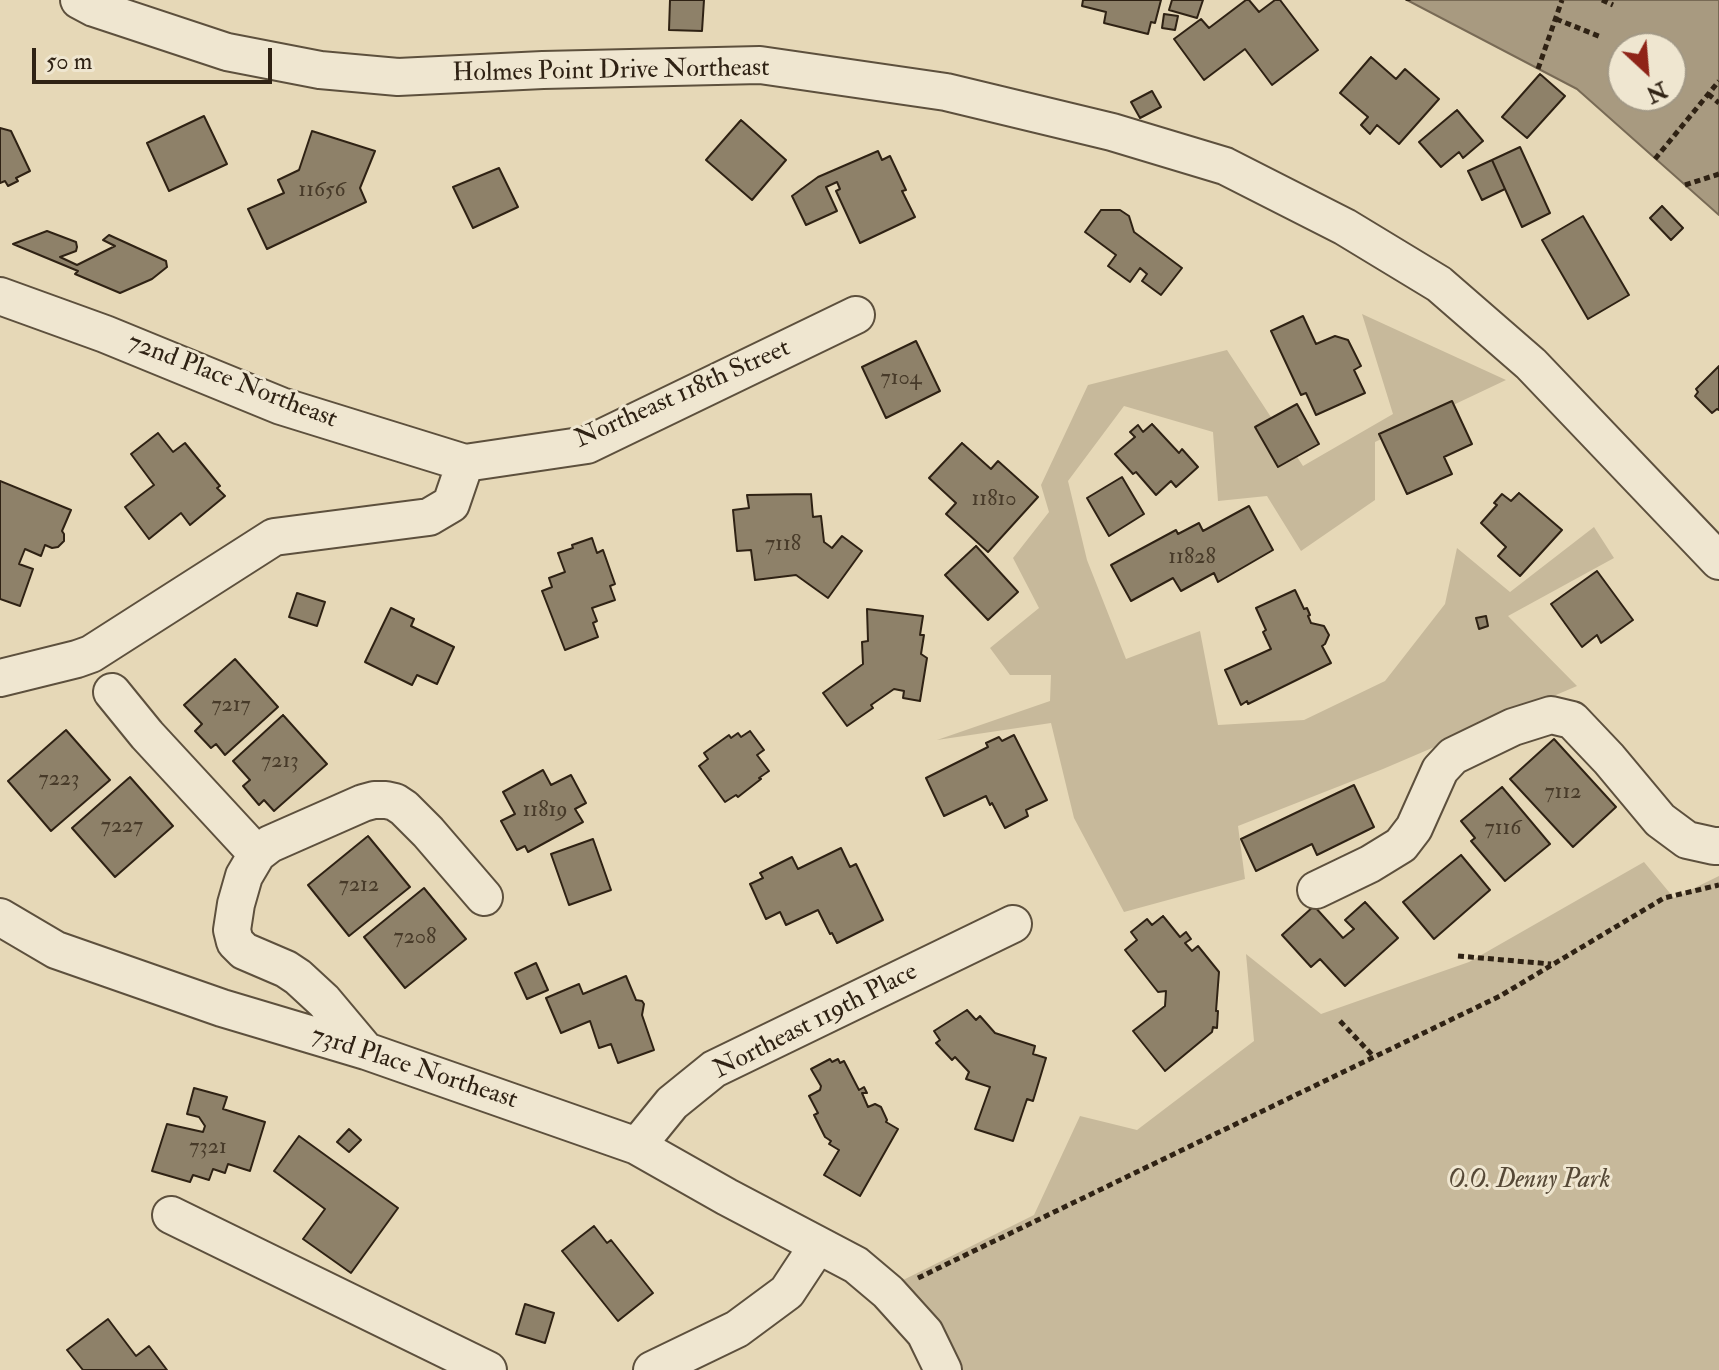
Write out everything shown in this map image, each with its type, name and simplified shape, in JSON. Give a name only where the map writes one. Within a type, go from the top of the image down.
[{"type":"street","name":"Holmes Point Drive Northeast","points":[[79,0],[94,8],[227,52],[320,70],[398,77],[760,65],[946,92],[1112,132],[1225,166],[1345,227],[1439,284],[1531,364],[1719,561]]},
{"type":"street","name":"72nd Place Northeast","points":[[0,296],[105,334],[281,406],[465,463]]},
{"type":"street","name":"Northeast 118th Street","points":[[465,463],[587,445],[856,315]]},
{"type":"street","points":[[0,678],[91,654],[274,537],[429,517],[451,504],[465,463]]},
{"type":"street","points":[[112,692],[147,735],[257,854]]},
{"type":"street","points":[[1316,890],[1401,845],[1414,828],[1440,770],[1453,756],[1513,727],[1551,715],[1572,720],[1660,820],[1687,840],[1719,846]]},
{"type":"street","points":[[366,1051],[324,1001],[298,977],[244,951],[235,942],[232,930],[236,904],[244,876],[257,854],[270,844],[363,803],[386,800],[404,808],[484,897]]},
{"type":"street","name":"73rd Place Northeast","points":[[0,917],[56,950],[222,1008],[366,1051],[637,1146],[856,1265],[888,1292],[925,1333],[943,1370]]},
{"type":"street","name":"Northeast 119th Place","points":[[637,1146],[672,1103],[714,1069],[1013,924]]},
{"type":"street","points":[[171,1215],[488,1370]]},
{"type":"street","points":[[652,1370],[737,1329],[787,1292],[818,1245]]},
{"type":"path","points":[[1538,69],[1562,0]]},
{"type":"path","points":[[1602,0],[1613,5]]},
{"type":"path","points":[[1556,19],[1601,37]]},
{"type":"path","points":[[1655,159],[1719,81]]},
{"type":"path","points":[[1708,94],[1719,103]]},
{"type":"path","points":[[1685,185],[1719,174]]},
{"type":"path","points":[[888,1292],[1500,996],[1664,898],[1719,885]]},
{"type":"path","points":[[1458,956],[1552,964]]},
{"type":"path","points":[[1340,1021],[1374,1057]]},
{"type":"green space","points":[[1362,314],[1506,380],[1375,442],[1375,500],[1301,551],[1267,496],[1218,501],[1213,432],[1124,406],[1068,481],[1087,560],[1126,659],[1200,631],[1218,725],[1304,720],[1385,681],[1445,604],[1457,548],[1510,592],[1594,527],[1614,558],[1508,616],[1577,686],[1383,769],[1238,826],[1245,879],[1124,912],[1074,818],[1051,723],[937,740],[1050,701],[1051,675],[1010,675],[990,648],[1039,608],[1013,558],[1049,512],[1041,485],[1088,385],[1227,350],[1303,466],[1393,414]]},
{"type":"green space","name":"O.O. Denny Park","points":[[1644,862],[1674,898],[1719,876],[1719,1370],[922,1370],[879,1292],[1034,1215],[1080,1116],[1137,1130],[1254,1041],[1246,954],[1321,1014],[1469,962]]},
{"type":"shaded area","points":[[1407,0],[1719,0],[1719,215],[1577,89]]},
{"type":"building","points":[[670,0],[704,0],[702,31],[669,30]]},
{"type":"building","points":[[1083,0],[1161,0],[1155,23],[1151,22],[1148,34],[1104,23],[1106,12],[1082,6]]},
{"type":"building","points":[[1172,0],[1203,0],[1197,18],[1169,10]]},
{"type":"building","points":[[1246,0],[1259,12],[1275,0],[1280,0],[1318,50],[1272,85],[1245,49],[1204,80],[1174,39],[1201,19],[1209,28]]},
{"type":"building","points":[[1164,14],[1178,16],[1175,30],[1162,28]]},
{"type":"building","points":[[1371,57],[1396,79],[1405,69],[1439,99],[1399,144],[1377,125],[1370,134],[1361,125],[1368,117],[1340,93]]},
{"type":"building","points":[[1540,74],[1565,96],[1527,138],[1502,117]]},
{"type":"building","points":[[1152,91],[1161,107],[1140,118],[1131,102]]},
{"type":"building","points":[[1457,110],[1483,141],[1463,158],[1459,152],[1441,167],[1419,142]]},
{"type":"building","points":[[204,116],[227,164],[169,191],[147,143]]},
{"type":"building","points":[[741,120],[786,160],[752,200],[706,160]]},
{"type":"building","points":[[0,128],[11,131],[30,171],[8,186],[5,181],[0,183]]},
{"type":"building","points":[[312,131],[375,151],[360,188],[366,202],[267,249],[248,209],[284,193],[278,180],[299,170]]},
{"type":"building","points":[[1520,147],[1550,213],[1522,227],[1492,160]]},
{"type":"building","points":[[878,151],[882,160],[890,156],[915,217],[860,243],[836,191],[840,189],[837,182],[826,187],[837,211],[806,225],[792,196],[818,177]]},
{"type":"building","points":[[1492,160],[1505,189],[1482,200],[1468,171]]},
{"type":"building","points":[[499,168],[518,207],[473,228],[453,187]]},
{"type":"building","points":[[1662,206],[1683,228],[1671,240],[1650,218]]},
{"type":"building","points":[[1101,210],[1120,210],[1129,216],[1134,232],[1182,268],[1161,295],[1142,281],[1147,274],[1140,268],[1130,282],[1108,266],[1116,255],[1085,232]]},
{"type":"building","points":[[1583,216],[1629,295],[1588,319],[1542,240]]},
{"type":"building","points":[[47,231],[76,242],[76,251],[60,257],[77,265],[115,246],[103,240],[109,235],[166,261],[167,267],[152,279],[120,293],[75,274],[78,271],[13,244]]},
{"type":"building","points":[[1303,316],[1316,344],[1335,336],[1348,340],[1361,366],[1354,370],[1365,393],[1316,415],[1306,393],[1301,395],[1271,331]]},
{"type":"building","points":[[916,341],[940,391],[886,418],[862,367]]},
{"type":"building","points":[[1719,366],[1719,410],[1712,413],[1695,396],[1698,392],[1696,389]]},
{"type":"building","points":[[1452,401],[1472,444],[1444,457],[1452,474],[1407,494],[1379,434]]},
{"type":"building","points":[[1297,404],[1319,444],[1278,467],[1255,427]]},
{"type":"building","points":[[1152,424],[1179,453],[1182,449],[1198,467],[1176,487],[1171,481],[1156,495],[1115,454],[1135,437],[1130,432],[1138,425],[1143,432]]},
{"type":"building","points":[[158,433],[173,452],[185,443],[225,496],[190,525],[181,513],[149,539],[125,507],[154,485],[131,454]]},
{"type":"building","points":[[962,443],[991,469],[998,461],[1038,497],[988,552],[946,514],[956,503],[929,478]]},
{"type":"building","points":[[1122,477],[1144,514],[1109,536],[1087,498]]},
{"type":"building","points":[[0,481],[71,510],[62,531],[64,541],[58,547],[45,545],[41,556],[25,549],[19,564],[33,569],[20,606],[0,599]]},
{"type":"building","points":[[1519,493],[1562,530],[1520,576],[1498,556],[1506,547],[1481,523],[1497,505],[1494,503],[1502,494],[1511,501]]},
{"type":"building","points":[[811,494],[813,517],[821,516],[824,542],[832,548],[842,536],[862,551],[828,598],[796,575],[755,580],[751,550],[737,551],[733,510],[749,508],[747,495]]},
{"type":"building","points":[[1249,506],[1273,550],[1218,582],[1214,573],[1181,591],[1173,578],[1131,601],[1111,565],[1176,530],[1178,534],[1199,523],[1203,531]]},
{"type":"building","points":[[592,538],[597,553],[603,550],[615,584],[610,586],[615,600],[592,608],[598,637],[565,650],[542,591],[552,587],[549,578],[565,572],[558,553]]},
{"type":"building","points":[[976,546],[1018,592],[988,620],[945,575]]},
{"type":"building","points":[[1597,571],[1633,620],[1601,643],[1597,635],[1582,647],[1551,604]]},
{"type":"building","points":[[1295,590],[1304,609],[1307,608],[1311,623],[1324,626],[1329,635],[1322,646],[1331,663],[1241,705],[1225,670],[1271,649],[1256,608]]},
{"type":"building","points":[[297,593],[325,602],[317,626],[289,617]]},
{"type":"building","points":[[391,608],[414,619],[411,626],[454,647],[437,684],[417,675],[412,685],[365,662]]},
{"type":"building","points":[[867,609],[923,616],[921,654],[927,658],[920,701],[903,698],[904,691],[894,689],[847,726],[823,693],[863,664],[862,642],[868,641]]},
{"type":"building","points":[[1486,616],[1488,626],[1479,629],[1476,618]]},
{"type":"building","points":[[235,659],[278,707],[225,755],[216,744],[211,748],[195,731],[202,724],[184,705]]},
{"type":"building","points":[[283,715],[327,764],[274,811],[264,800],[259,805],[243,786],[250,780],[233,761]]},
{"type":"building","points":[[66,730],[110,780],[51,831],[8,781]]},
{"type":"building","points":[[750,731],[764,750],[757,755],[769,771],[738,797],[736,795],[725,802],[699,766],[708,759],[704,753],[729,735],[731,738],[738,733],[741,737]]},
{"type":"building","points":[[1014,735],[1047,800],[1026,810],[1028,816],[1005,828],[986,796],[944,816],[926,778],[988,747],[986,743],[999,737],[1002,741]]},
{"type":"building","points":[[1554,739],[1616,807],[1573,847],[1510,779]]},
{"type":"building","points":[[543,770],[551,785],[571,775],[586,803],[575,809],[583,822],[528,852],[525,846],[517,850],[501,821],[515,814],[503,792]]},
{"type":"building","points":[[130,777],[173,826],[115,877],[72,828]]},
{"type":"building","points":[[1354,785],[1374,827],[1317,855],[1312,844],[1256,871],[1241,839]]},
{"type":"building","points":[[1502,787],[1550,844],[1505,881],[1471,841],[1475,838],[1461,821]]},
{"type":"building","points":[[368,836],[410,887],[349,936],[308,885]]},
{"type":"building","points":[[593,839],[611,890],[569,905],[551,854]]},
{"type":"building","points":[[841,848],[850,867],[856,864],[883,920],[837,943],[818,910],[786,925],[780,912],[766,919],[750,884],[763,878],[760,873],[792,857],[798,869]]},
{"type":"building","points":[[1461,855],[1490,890],[1434,939],[1403,902]]},
{"type":"building","points":[[424,888],[466,939],[405,988],[364,937]]},
{"type":"building","points":[[1365,902],[1398,938],[1345,986],[1320,959],[1311,967],[1282,935],[1314,906],[1343,938],[1354,929],[1345,920]]},
{"type":"building","points":[[1163,916],[1180,937],[1186,932],[1191,939],[1185,943],[1192,951],[1198,946],[1219,972],[1217,1028],[1213,1027],[1212,1032],[1165,1071],[1133,1031],[1165,1006],[1166,991],[1158,992],[1125,950],[1137,940],[1131,932],[1147,919],[1152,925]]},
{"type":"building","points":[[536,963],[548,990],[527,999],[515,973]]},
{"type":"building","points":[[626,976],[636,1000],[644,1004],[642,1015],[654,1050],[618,1063],[611,1044],[599,1048],[590,1021],[561,1033],[546,998],[579,984],[583,994]]},
{"type":"building","points":[[967,1010],[976,1020],[980,1016],[995,1033],[1035,1046],[1033,1054],[1046,1058],[1033,1101],[1027,1099],[1013,1141],[975,1129],[990,1087],[966,1079],[969,1072],[936,1043],[940,1040],[934,1031]]},
{"type":"building","points":[[830,1059],[832,1062],[838,1059],[840,1063],[844,1061],[859,1090],[864,1087],[867,1093],[862,1093],[868,1107],[875,1104],[881,1107],[886,1122],[898,1129],[860,1196],[824,1175],[839,1150],[829,1144],[831,1141],[825,1137],[809,1096],[820,1090],[821,1086],[811,1069]]},
{"type":"building","points":[[194,1088],[227,1097],[223,1109],[265,1122],[250,1171],[228,1164],[225,1173],[213,1169],[209,1180],[193,1175],[190,1182],[152,1171],[167,1124],[203,1132],[205,1126],[199,1117],[187,1114]]},
{"type":"building","points":[[349,1129],[361,1140],[349,1152],[337,1142]]},
{"type":"building","points":[[299,1136],[398,1208],[351,1273],[303,1239],[325,1209],[274,1171]]},
{"type":"building","points":[[594,1226],[607,1243],[611,1240],[653,1293],[618,1321],[562,1251]]},
{"type":"building","points":[[525,1304],[554,1313],[545,1343],[516,1334]]},
{"type":"building","points":[[108,1319],[136,1356],[149,1346],[167,1370],[83,1370],[67,1350]]}]
